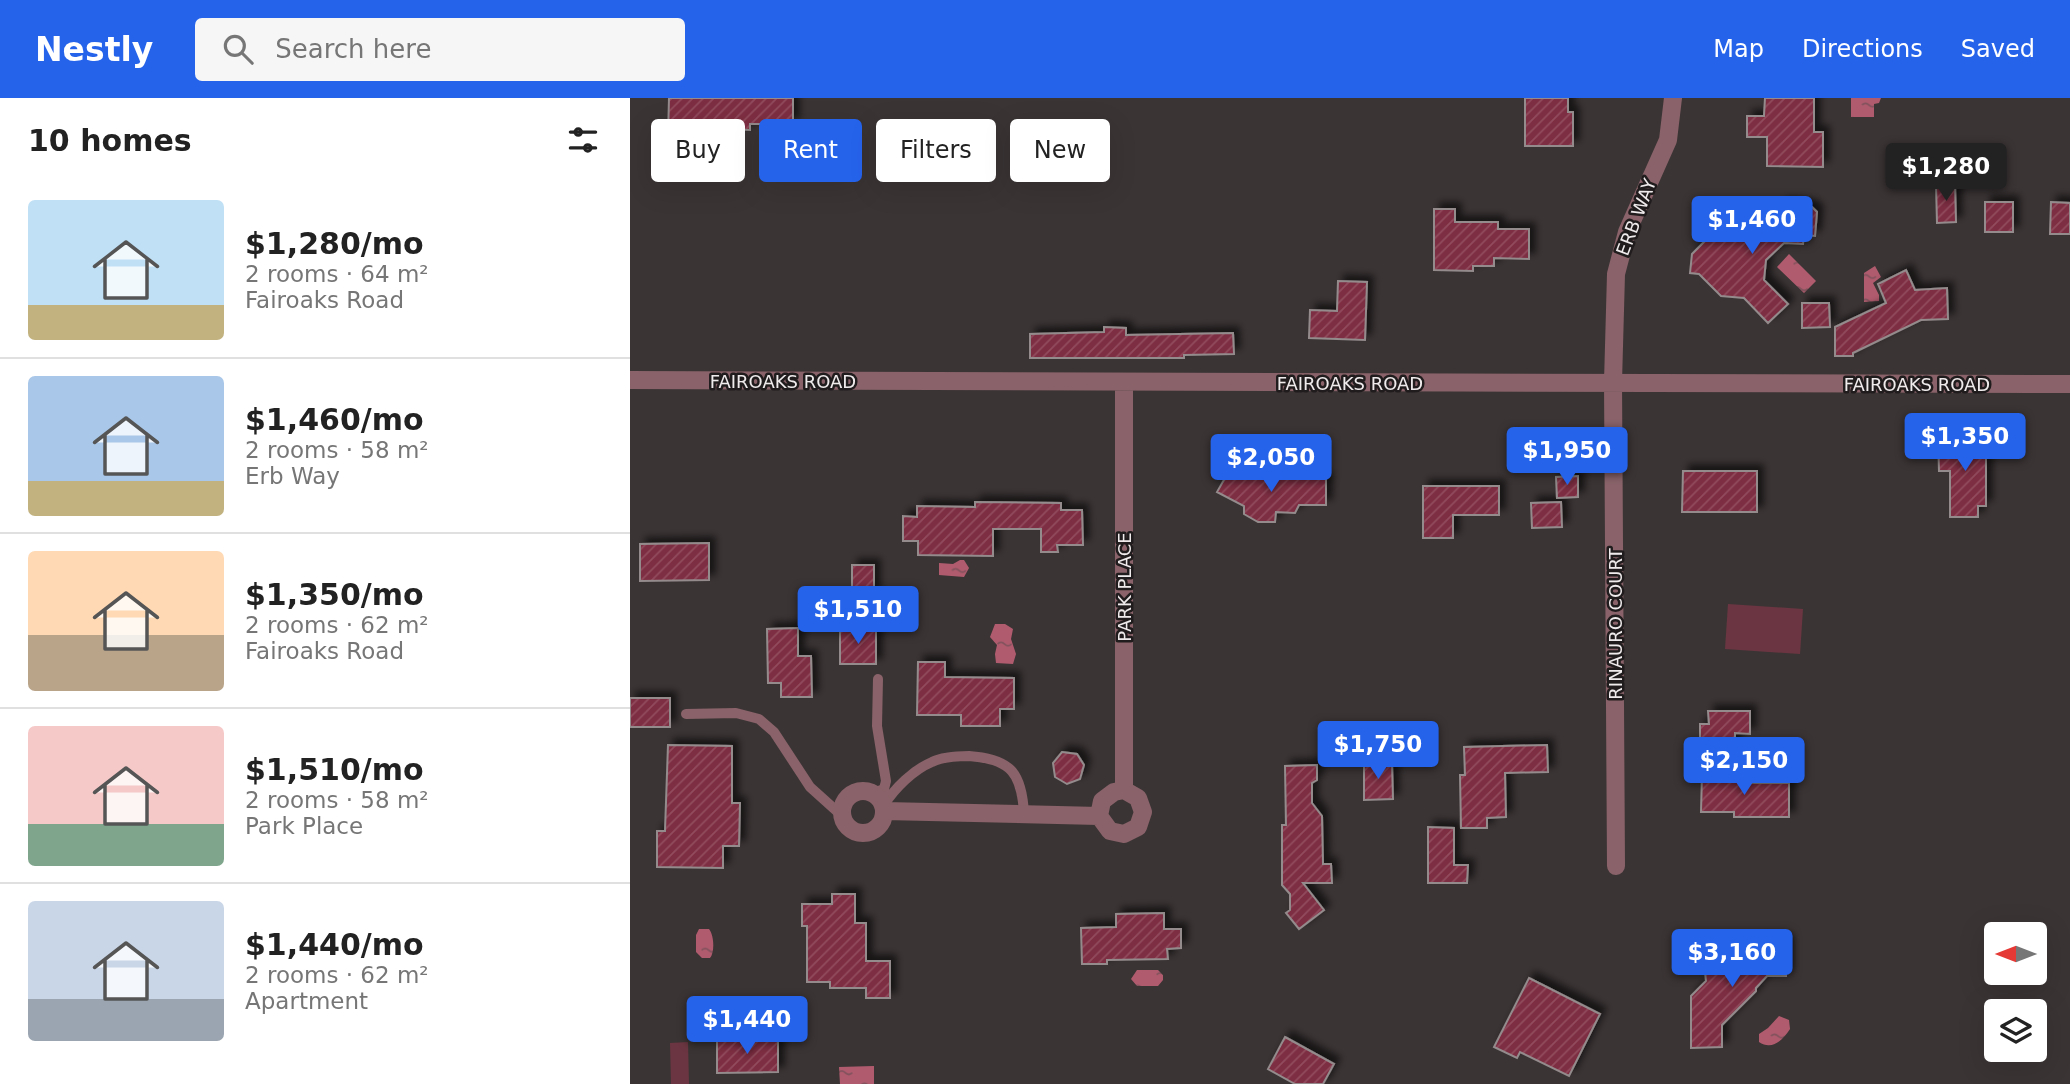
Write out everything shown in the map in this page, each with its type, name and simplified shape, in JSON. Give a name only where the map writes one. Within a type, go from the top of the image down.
[{"type":"street","name":"ERB WAY","points":[[1613,382],[1616,274],[1626,232],[1668,140],[1673,98]]},
{"type":"street","name":"FAIROAKS ROAD","points":[[630,380],[1124,384],[2070,384]]},
{"type":"street","name":"RINAURO COURT","points":[[1613,382],[1616,866]]},
{"type":"street","name":"PARK PLACE","points":[[1124,384],[1124,790]]},
{"type":"street","points":[[1124,790],[1138,798],[1143,812],[1138,827],[1124,834],[1110,831],[1100,816],[1102,802],[1114,792],[1124,790]]},
{"type":"street","points":[[881,803],[881,825],[868,834],[853,832],[842,821],[845,799],[858,791],[881,803],[1024,814],[1100,816]]},
{"type":"lane","points":[[878,679],[878,744],[886,780],[881,803]]},
{"type":"lane","points":[[686,714],[736,713],[758,719],[774,732],[810,787],[841,814]]},
{"type":"lane","points":[[881,803],[933,761],[962,756],[993,758],[1006,765],[1017,778],[1023,793],[1024,814]]},
{"type":"shaded area","points":[[1728,604],[1803,609],[1800,654],[1725,649]]},
{"type":"shaded area","points":[[688,1042],[689,1084],[671,1084],[670,1043]]},
{"type":"water","points":[[1851,98],[1881,98],[1879,103],[1874,104],[1874,117],[1851,117]]},
{"type":"water","points":[[1789,254],[1816,281],[1804,293],[1777,267]]},
{"type":"water","points":[[1875,266],[1881,277],[1873,283],[1879,301],[1864,302],[1864,273]]},
{"type":"water","points":[[964,560],[969,568],[964,577],[939,575],[939,563],[953,564]]},
{"type":"water","points":[[995,624],[1005,624],[1013,629],[1011,639],[1016,654],[1013,664],[996,663],[997,645],[990,637]]},
{"type":"water","points":[[1744,749],[1779,753],[1780,765],[1761,767],[1758,770],[1744,769]]},
{"type":"water","points":[[699,929],[709,929],[711,932],[713,948],[710,958],[702,958],[696,952],[696,935]]},
{"type":"water","points":[[1137,970],[1158,970],[1163,975],[1163,980],[1158,986],[1137,986],[1131,979]]},
{"type":"water","points":[[1779,1016],[1789,1020],[1790,1029],[1787,1033],[1773,1045],[1759,1042],[1759,1034]]},
{"type":"water","points":[[874,1066],[874,1084],[840,1084],[839,1067]]},
{"type":"building","points":[[669,98],[793,98],[793,119],[759,119],[759,124],[750,124],[750,130],[745,130],[745,119],[668,119]]},
{"type":"building","points":[[1525,98],[1568,98],[1568,112],[1573,112],[1573,146],[1525,146]]},
{"type":"building","points":[[1765,98],[1814,98],[1814,132],[1823,132],[1823,167],[1767,166],[1767,137],[1747,137],[1747,116],[1764,116]]},
{"type":"building","points":[[1936,184],[1955,184],[1956,222],[1937,223]]},
{"type":"building","points":[[1985,202],[2013,202],[2013,232],[1985,232]]},
{"type":"building","points":[[2051,202],[2070,203],[2070,234],[2050,234]]},
{"type":"building","points":[[1783,204],[1812,207],[1817,212],[1815,236],[1804,235],[1803,244],[1784,243],[1766,260],[1764,280],[1788,304],[1768,323],[1744,298],[1721,296],[1699,274],[1690,273],[1692,254],[1723,223],[1736,236],[1756,216],[1770,218]]},
{"type":"building","points":[[1434,209],[1455,209],[1455,222],[1498,222],[1498,229],[1529,229],[1529,259],[1494,258],[1494,266],[1473,266],[1473,271],[1434,270]]},
{"type":"building","points":[[1906,270],[1915,290],[1947,288],[1948,319],[1921,320],[1853,353],[1853,356],[1835,356],[1835,327],[1886,303],[1878,284]]},
{"type":"building","points":[[1338,281],[1367,282],[1365,340],[1309,338],[1310,310],[1337,311]]},
{"type":"building","points":[[1802,303],[1829,303],[1830,327],[1802,328]]},
{"type":"building","points":[[1104,327],[1126,328],[1126,335],[1233,333],[1234,354],[1184,355],[1184,358],[1030,358],[1030,334],[1104,332]]},
{"type":"building","points":[[1986,436],[1986,506],[1978,506],[1978,517],[1950,517],[1950,471],[1939,471],[1938,437]]},
{"type":"building","points":[[1233,464],[1259,478],[1326,479],[1326,505],[1299,505],[1295,513],[1276,512],[1275,522],[1258,522],[1244,514],[1244,506],[1217,492]]},
{"type":"building","points":[[1683,471],[1757,471],[1757,512],[1682,512]]},
{"type":"building","points":[[1578,476],[1578,497],[1557,498],[1556,477]]},
{"type":"building","points":[[1423,486],[1499,486],[1499,515],[1453,515],[1453,538],[1423,538]]},
{"type":"building","points":[[975,502],[1061,503],[1061,510],[1082,510],[1083,545],[1057,545],[1058,552],[1041,552],[1041,529],[993,529],[993,556],[918,555],[918,541],[903,541],[903,516],[917,517],[917,506],[975,507]]},
{"type":"building","points":[[1561,502],[1562,527],[1532,528],[1531,503]]},
{"type":"building","points":[[709,543],[709,580],[640,581],[640,544]]},
{"type":"building","points":[[852,565],[874,565],[874,596],[852,596]]},
{"type":"building","points":[[798,628],[798,656],[811,656],[812,697],[781,697],[781,683],[768,683],[767,629]]},
{"type":"building","points":[[840,628],[876,628],[876,664],[840,664]]},
{"type":"building","points":[[918,662],[945,662],[945,677],[1014,678],[1014,709],[1000,709],[1000,726],[961,726],[961,715],[917,715]]},
{"type":"building","points":[[630,698],[670,698],[670,727],[630,727]]},
{"type":"building","points":[[1708,711],[1750,711],[1750,734],[1735,733],[1735,746],[1700,746],[1700,724],[1709,724]]},
{"type":"building","points":[[668,745],[732,746],[732,803],[740,803],[739,846],[723,846],[723,868],[657,867],[657,831],[665,831]]},
{"type":"building","points":[[1547,745],[1548,772],[1505,773],[1506,817],[1487,818],[1487,828],[1461,828],[1460,775],[1465,775],[1464,747]]},
{"type":"building","points":[[1062,752],[1077,754],[1084,765],[1080,779],[1067,784],[1055,777],[1053,763]]},
{"type":"building","points":[[1364,763],[1392,763],[1393,799],[1364,800]]},
{"type":"building","points":[[1317,765],[1317,780],[1312,783],[1312,803],[1322,816],[1323,864],[1331,864],[1332,883],[1303,883],[1324,910],[1299,929],[1286,913],[1290,910],[1290,894],[1282,885],[1282,825],[1286,825],[1285,766]]},
{"type":"building","points":[[1702,775],[1740,776],[1740,783],[1789,783],[1789,817],[1734,817],[1734,812],[1701,812]]},
{"type":"building","points":[[1428,827],[1454,828],[1454,865],[1468,865],[1467,883],[1428,883]]},
{"type":"building","points":[[832,894],[855,894],[855,923],[866,923],[866,961],[890,961],[890,998],[866,998],[866,988],[830,988],[830,982],[807,982],[807,926],[802,926],[802,904],[832,904]]},
{"type":"building","points":[[1164,913],[1164,929],[1181,929],[1181,948],[1167,949],[1168,959],[1107,960],[1107,964],[1082,964],[1081,928],[1116,927],[1116,914]]},
{"type":"building","points":[[1786,942],[1786,976],[1767,976],[1722,1025],[1722,1047],[1691,1048],[1691,996],[1706,981],[1705,972],[1714,964],[1724,964],[1744,943]]},
{"type":"building","points":[[1529,978],[1600,1014],[1569,1076],[1520,1052],[1517,1058],[1494,1047]]},
{"type":"building","points":[[1285,1037],[1334,1064],[1323,1084],[1295,1084],[1268,1069]]},
{"type":"building","points":[[717,1040],[778,1040],[778,1072],[717,1073]]}]
